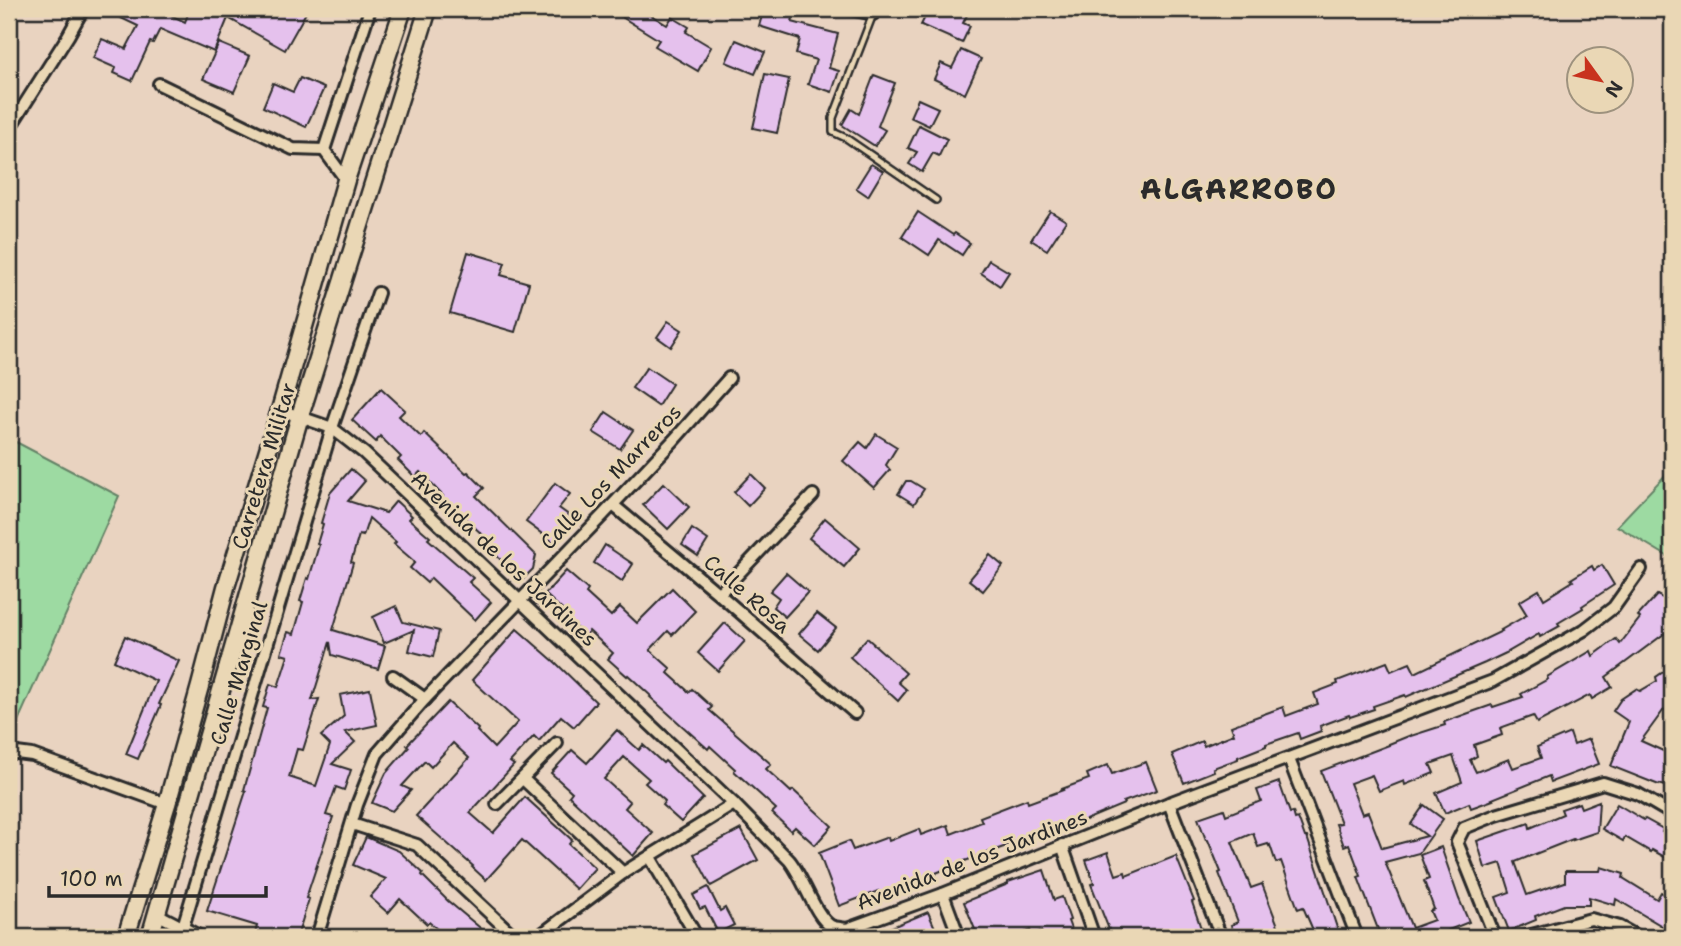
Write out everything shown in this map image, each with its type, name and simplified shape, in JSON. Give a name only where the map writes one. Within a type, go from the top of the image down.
[{"type":"main road","name":"Carretera Militar","points":[[126,937],[167,804],[226,587],[346,180],[403,9]]},
{"type":"main road","name":"Carretera Militar","points":[[150,937],[300,416],[428,9]]},
{"type":"street","points":[[9,129],[83,9]]},
{"type":"street","points":[[324,150],[370,9]]},
{"type":"street","points":[[851,9],[874,12]]},
{"type":"street","points":[[159,84],[293,149],[324,150]]},
{"type":"street","points":[[324,150],[346,180]]},
{"type":"street","name":"Calle Marginal","points":[[181,933],[332,428],[377,293]]},
{"type":"street","name":"Calle Los Marreros","points":[[317,937],[356,804],[377,754],[425,699],[613,505],[729,378]]},
{"type":"street","name":"Avenida de los Jardines","points":[[280,410],[332,428],[364,453],[734,804],[796,867],[822,918],[832,927],[847,929],[943,894],[1169,803],[1493,681],[1584,630],[1614,607],[1641,569]]},
{"type":"street","points":[[719,594],[813,495]]},
{"type":"street","name":"Calle Rosa","points":[[613,505],[855,713]]},
{"type":"street","points":[[393,676],[425,699]]},
{"type":"street","points":[[497,804],[556,743]]},
{"type":"street","points":[[9,752],[32,755],[167,804]]},
{"type":"street","points":[[1289,759],[1357,937]]},
{"type":"street","points":[[523,779],[623,873]]},
{"type":"street","points":[[1495,937],[1457,842],[1464,828],[1496,815],[1603,783],[1638,794],[1672,814]]},
{"type":"street","points":[[1169,803],[1221,937]]},
{"type":"street","points":[[538,937],[623,873],[734,804]]},
{"type":"street","points":[[352,824],[417,845],[515,937]]},
{"type":"street","points":[[1062,845],[1094,937]]},
{"type":"street","points":[[650,857],[697,937]]},
{"type":"street","points":[[943,894],[960,937]]},
{"type":"street","points":[[157,914],[181,933],[201,937]]},
{"type":"street","points":[[1524,937],[1591,919],[1620,927],[1638,937]]},
{"type":"street","points":[[823,937],[832,927]]},
{"type":"lane","points":[[874,12],[833,118],[833,132],[846,138],[936,200]]},
{"type":"green space","points":[[16,442],[119,496],[14,730],[9,732],[9,454]]},
{"type":"green space","points":[[1672,468],[1672,559],[1617,526]]},
{"type":"building","points":[[125,9],[158,9],[185,22],[190,9],[308,9],[285,50],[228,18],[214,52],[160,29],[153,43],[150,42],[132,81],[114,73],[116,68],[93,58],[102,39],[126,49],[138,26],[121,18]]},
{"type":"building","points":[[609,9],[641,9],[667,25],[672,17],[689,27],[686,32],[711,47],[698,71],[655,46],[659,40]]},
{"type":"building","points":[[764,9],[780,9],[794,13],[792,22],[838,34],[829,68],[839,71],[832,92],[808,84],[816,60],[796,54],[800,39],[759,26]]},
{"type":"building","points":[[929,9],[970,9],[963,23],[970,26],[962,43],[921,25]]},
{"type":"building","points":[[736,40],[765,52],[755,74],[726,62]]},
{"type":"building","points":[[219,43],[250,56],[234,92],[203,79]]},
{"type":"building","points":[[961,50],[981,59],[965,94],[934,79],[941,63],[952,68]]},
{"type":"building","points":[[765,74],[789,79],[777,133],[753,128]]},
{"type":"building","points":[[874,75],[895,83],[878,126],[885,130],[875,146],[842,125],[851,109],[859,114]]},
{"type":"building","points":[[300,78],[324,88],[306,127],[263,107],[273,83],[293,92]]},
{"type":"building","points":[[918,99],[938,108],[929,126],[910,117]]},
{"type":"building","points":[[919,125],[947,139],[939,156],[933,153],[922,172],[909,164],[917,152],[908,148]]},
{"type":"building","points":[[871,164],[883,171],[868,196],[856,188]]},
{"type":"building","points":[[1050,211],[1066,221],[1047,250],[1031,240]]},
{"type":"building","points":[[918,212],[970,243],[962,255],[939,240],[929,255],[902,237]]},
{"type":"building","points":[[468,252],[505,263],[501,275],[529,283],[515,332],[450,313]]},
{"type":"building","points":[[989,260],[1009,272],[1000,286],[981,273]]},
{"type":"building","points":[[668,321],[682,330],[671,347],[657,337]]},
{"type":"building","points":[[647,367],[672,384],[658,406],[632,388]]},
{"type":"building","points":[[381,388],[405,410],[399,416],[421,437],[424,433],[484,488],[476,496],[536,555],[533,569],[522,580],[480,540],[484,536],[440,499],[443,496],[420,472],[415,477],[398,460],[401,457],[380,436],[376,442],[352,420]]},
{"type":"building","points":[[606,412],[633,430],[620,449],[593,432]]},
{"type":"building","points":[[876,434],[897,447],[886,465],[890,470],[874,488],[843,461],[860,442],[867,448]]},
{"type":"building","points":[[351,469],[365,481],[348,501],[386,513],[396,501],[412,516],[409,519],[430,537],[428,539],[473,578],[469,582],[491,602],[475,620],[431,578],[427,583],[410,568],[415,562],[369,518],[363,536],[359,535],[333,630],[385,646],[378,669],[332,655],[330,642],[312,700],[319,699],[303,750],[297,749],[289,777],[316,786],[330,745],[321,736],[344,716],[340,695],[370,689],[377,725],[345,732],[355,742],[332,764],[351,770],[344,790],[336,787],[326,815],[333,817],[306,898],[309,899],[297,937],[254,937],[257,926],[207,911],[246,791],[244,790],[267,708],[263,707],[270,684],[278,687],[288,656],[281,654],[288,632],[294,634],[303,602],[300,601],[319,545],[321,523],[330,493]]},
{"type":"building","points":[[751,474],[765,488],[748,506],[734,492]]},
{"type":"building","points":[[906,481],[924,489],[914,504],[898,494]]},
{"type":"building","points":[[555,483],[570,494],[559,508],[574,519],[556,544],[526,522]]},
{"type":"building","points":[[664,483],[689,507],[668,529],[643,505]]},
{"type":"building","points":[[825,518],[860,548],[844,567],[809,538]]},
{"type":"building","points":[[692,529],[708,540],[698,556],[682,545]]},
{"type":"building","points":[[605,545],[633,564],[622,581],[594,563]]},
{"type":"building","points":[[990,555],[1003,566],[983,591],[969,580]]},
{"type":"building","points":[[1602,565],[1614,585],[1558,623],[1560,626],[1540,637],[1539,634],[1485,663],[1406,697],[1405,695],[1373,706],[1374,709],[1320,726],[1321,731],[1300,739],[1298,733],[1266,744],[1184,783],[1172,754],[1202,741],[1204,746],[1234,734],[1231,726],[1283,707],[1286,716],[1318,704],[1314,693],[1387,662],[1391,671],[1410,663],[1415,673],[1502,631],[1527,615],[1519,602],[1539,590],[1544,599],[1592,566],[1594,570]]},
{"type":"building","points":[[566,571],[588,590],[586,593],[611,616],[620,607],[637,623],[672,588],[695,611],[672,635],[668,631],[650,650],[671,669],[668,673],[689,692],[692,689],[712,707],[709,710],[771,764],[766,769],[832,826],[815,845],[795,827],[791,831],[772,813],[776,809],[734,771],[735,769],[710,746],[708,749],[608,659],[613,653],[589,631],[585,636],[567,620],[570,617],[545,594]]},
{"type":"building","points":[[786,573],[808,592],[785,617],[773,607],[779,598],[770,591]]},
{"type":"building","points":[[1657,595],[1672,603],[1672,628],[1606,677],[1612,687],[1592,699],[1590,695],[1537,723],[1533,716],[1500,728],[1502,735],[1474,745],[1477,756],[1470,760],[1476,772],[1509,759],[1513,768],[1541,758],[1537,747],[1570,733],[1574,745],[1589,739],[1599,764],[1551,782],[1549,776],[1471,808],[1469,803],[1445,813],[1436,793],[1462,782],[1453,756],[1430,764],[1434,773],[1405,785],[1404,781],[1379,791],[1372,775],[1350,783],[1362,814],[1368,812],[1382,848],[1427,836],[1411,824],[1424,805],[1443,819],[1419,853],[1385,862],[1412,928],[1434,920],[1430,911],[1434,909],[1424,881],[1429,879],[1420,855],[1441,847],[1469,922],[1431,937],[1381,937],[1358,877],[1361,876],[1349,844],[1344,846],[1336,824],[1341,823],[1321,771],[1411,735],[1445,725],[1444,722],[1523,697],[1521,694],[1591,651],[1593,656],[1616,639],[1620,644],[1640,618],[1638,616]]},
{"type":"building","points":[[396,606],[403,622],[439,631],[433,657],[409,651],[414,630],[384,643],[373,617]]},
{"type":"building","points":[[817,613],[836,628],[818,650],[799,634]]},
{"type":"building","points":[[725,623],[745,641],[718,671],[698,653]]},
{"type":"building","points":[[517,629],[596,702],[574,727],[561,716],[539,741],[534,736],[510,762],[514,765],[470,813],[493,833],[525,797],[572,840],[569,844],[595,868],[576,889],[522,840],[486,880],[416,816],[469,758],[453,743],[431,767],[425,761],[402,786],[411,790],[392,811],[372,803],[386,773],[409,747],[407,745],[448,702],[478,729],[494,748],[518,722],[472,680]]},
{"type":"building","points":[[125,636],[179,661],[138,759],[126,754],[156,681],[114,661]]},
{"type":"building","points":[[867,638],[906,673],[898,682],[907,690],[898,701],[850,657]]},
{"type":"building","points":[[1672,666],[1672,705],[1663,711],[1641,741],[1672,755],[1672,790],[1611,766],[1629,722],[1613,711],[1621,699],[1636,689],[1640,691],[1657,681],[1656,677]]},
{"type":"building","points":[[617,730],[639,750],[643,745],[663,763],[665,761],[703,798],[681,822],[662,805],[665,801],[645,783],[649,779],[624,757],[604,779],[630,802],[625,808],[653,833],[633,856],[569,796],[572,792],[551,773],[572,750],[587,763]]},
{"type":"building","points":[[1146,762],[1157,790],[1076,824],[1074,819],[962,862],[880,897],[878,891],[839,906],[819,853],[849,841],[853,850],[888,837],[889,841],[919,829],[921,835],[948,825],[951,834],[982,822],[980,817],[1027,799],[1028,803],[1089,779],[1087,774],[1108,765],[1112,774]]},
{"type":"building","points":[[1279,782],[1290,813],[1293,812],[1295,819],[1298,818],[1307,837],[1340,937],[1316,937],[1303,907],[1298,909],[1281,861],[1276,863],[1270,845],[1258,847],[1253,833],[1232,842],[1251,888],[1262,884],[1280,931],[1275,933],[1277,937],[1236,937],[1231,925],[1238,922],[1198,818],[1224,809],[1226,815],[1261,801],[1257,790]]},
{"type":"building","points":[[1599,801],[1597,832],[1515,862],[1527,895],[1565,882],[1565,871],[1600,871],[1601,867],[1624,874],[1623,878],[1657,899],[1661,892],[1672,898],[1672,924],[1669,930],[1616,899],[1615,905],[1589,897],[1589,905],[1564,905],[1535,916],[1536,920],[1509,931],[1496,897],[1510,892],[1501,863],[1485,868],[1477,841],[1529,823],[1530,828],[1563,814],[1561,809],[1579,803],[1581,808]]},
{"type":"building","points":[[1617,804],[1663,829],[1662,832],[1672,838],[1672,861],[1625,837],[1623,841],[1602,829]]},
{"type":"building","points":[[741,829],[758,860],[711,886],[694,854]]},
{"type":"building","points":[[366,837],[399,851],[448,901],[491,937],[446,937],[400,899],[388,913],[370,897],[386,879],[353,865]]},
{"type":"building","points":[[1108,852],[1116,875],[1125,872],[1126,876],[1176,856],[1194,901],[1192,902],[1204,937],[1112,937],[1091,884],[1094,883],[1086,860]]},
{"type":"building","points":[[1044,870],[1054,900],[1062,897],[1074,937],[1044,937],[1041,931],[1032,935],[1030,930],[1013,937],[978,937],[964,902],[1008,882]]},
{"type":"building","points":[[708,887],[720,911],[725,908],[734,925],[718,933],[705,907],[700,909],[693,895]]},
{"type":"building","points":[[928,912],[939,937],[868,937]]},
{"type":"district","name":"ALGARROBO","points":[[1239,189]]}]
